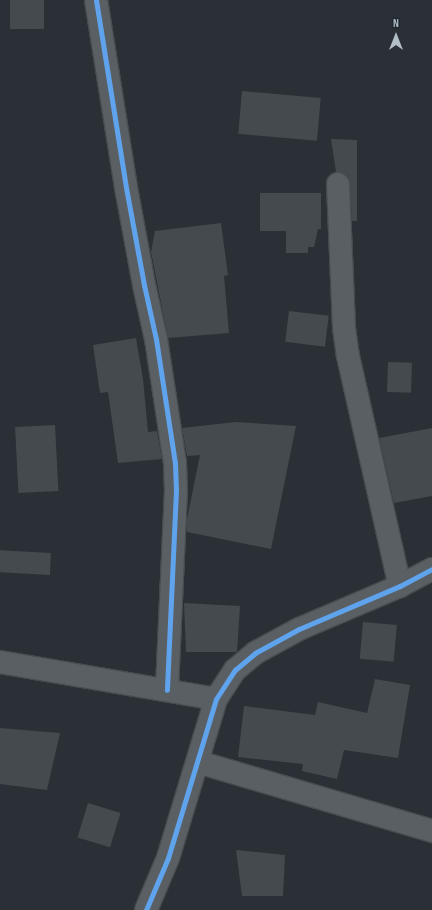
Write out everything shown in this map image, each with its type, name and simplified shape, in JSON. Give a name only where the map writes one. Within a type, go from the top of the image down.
[{"type":"street","points":[[96,0],[127,193],[144,285],[156,339],[175,463],[176,490],[167,690]]},
{"type":"street","points":[[338,184],[344,328],[348,356],[400,586]]},
{"type":"street","points":[[146,910],[168,858],[216,699],[235,670],[255,653],[299,629],[400,586],[432,569]]},
{"type":"street","points":[[0,662],[216,699]]},
{"type":"street","points":[[198,762],[432,831]]},
{"type":"building","points":[[10,0],[44,0],[44,29],[10,29]]},
{"type":"building","points":[[242,91],[321,98],[317,141],[238,134]]},
{"type":"building","points":[[331,139],[357,140],[357,221],[352,221],[349,178],[343,173],[336,172]]},
{"type":"building","points":[[260,193],[321,193],[321,229],[318,229],[314,247],[308,247],[308,253],[286,253],[286,231],[260,231]]},
{"type":"building","points":[[221,223],[228,275],[224,276],[229,333],[168,338],[151,252],[155,231]]},
{"type":"building","points":[[289,311],[329,316],[325,347],[285,342]]},
{"type":"building","points":[[136,338],[143,379],[148,432],[157,431],[162,459],[118,463],[108,392],[100,393],[93,345]]},
{"type":"building","points":[[388,362],[412,363],[411,393],[387,392]]},
{"type":"building","points":[[236,422],[296,426],[271,549],[187,532],[187,519],[200,455],[187,456],[182,428]]},
{"type":"building","points":[[55,425],[58,491],[19,493],[15,427]]},
{"type":"building","points":[[432,428],[432,496],[394,503],[379,438]]},
{"type":"building","points":[[0,550],[51,553],[50,575],[0,572]]},
{"type":"building","points":[[184,603],[240,606],[237,652],[186,652]]},
{"type":"building","points":[[363,622],[397,625],[394,662],[360,659]]},
{"type":"building","points":[[375,679],[410,685],[398,758],[344,750],[337,779],[302,771],[303,764],[238,757],[244,706],[315,715],[318,702],[367,713]]},
{"type":"building","points":[[0,728],[60,733],[47,790],[0,784]]},
{"type":"building","points":[[88,803],[121,813],[110,847],[77,837]]},
{"type":"building","points":[[236,850],[285,855],[283,896],[242,896]]},
{"type":"cycle path","points":[[96,0],[127,193],[144,285],[156,339],[175,463],[176,490],[167,690]]},
{"type":"cycle path","points":[[146,910],[168,858],[216,699],[235,670],[255,653],[299,629],[400,586],[432,569]]}]
